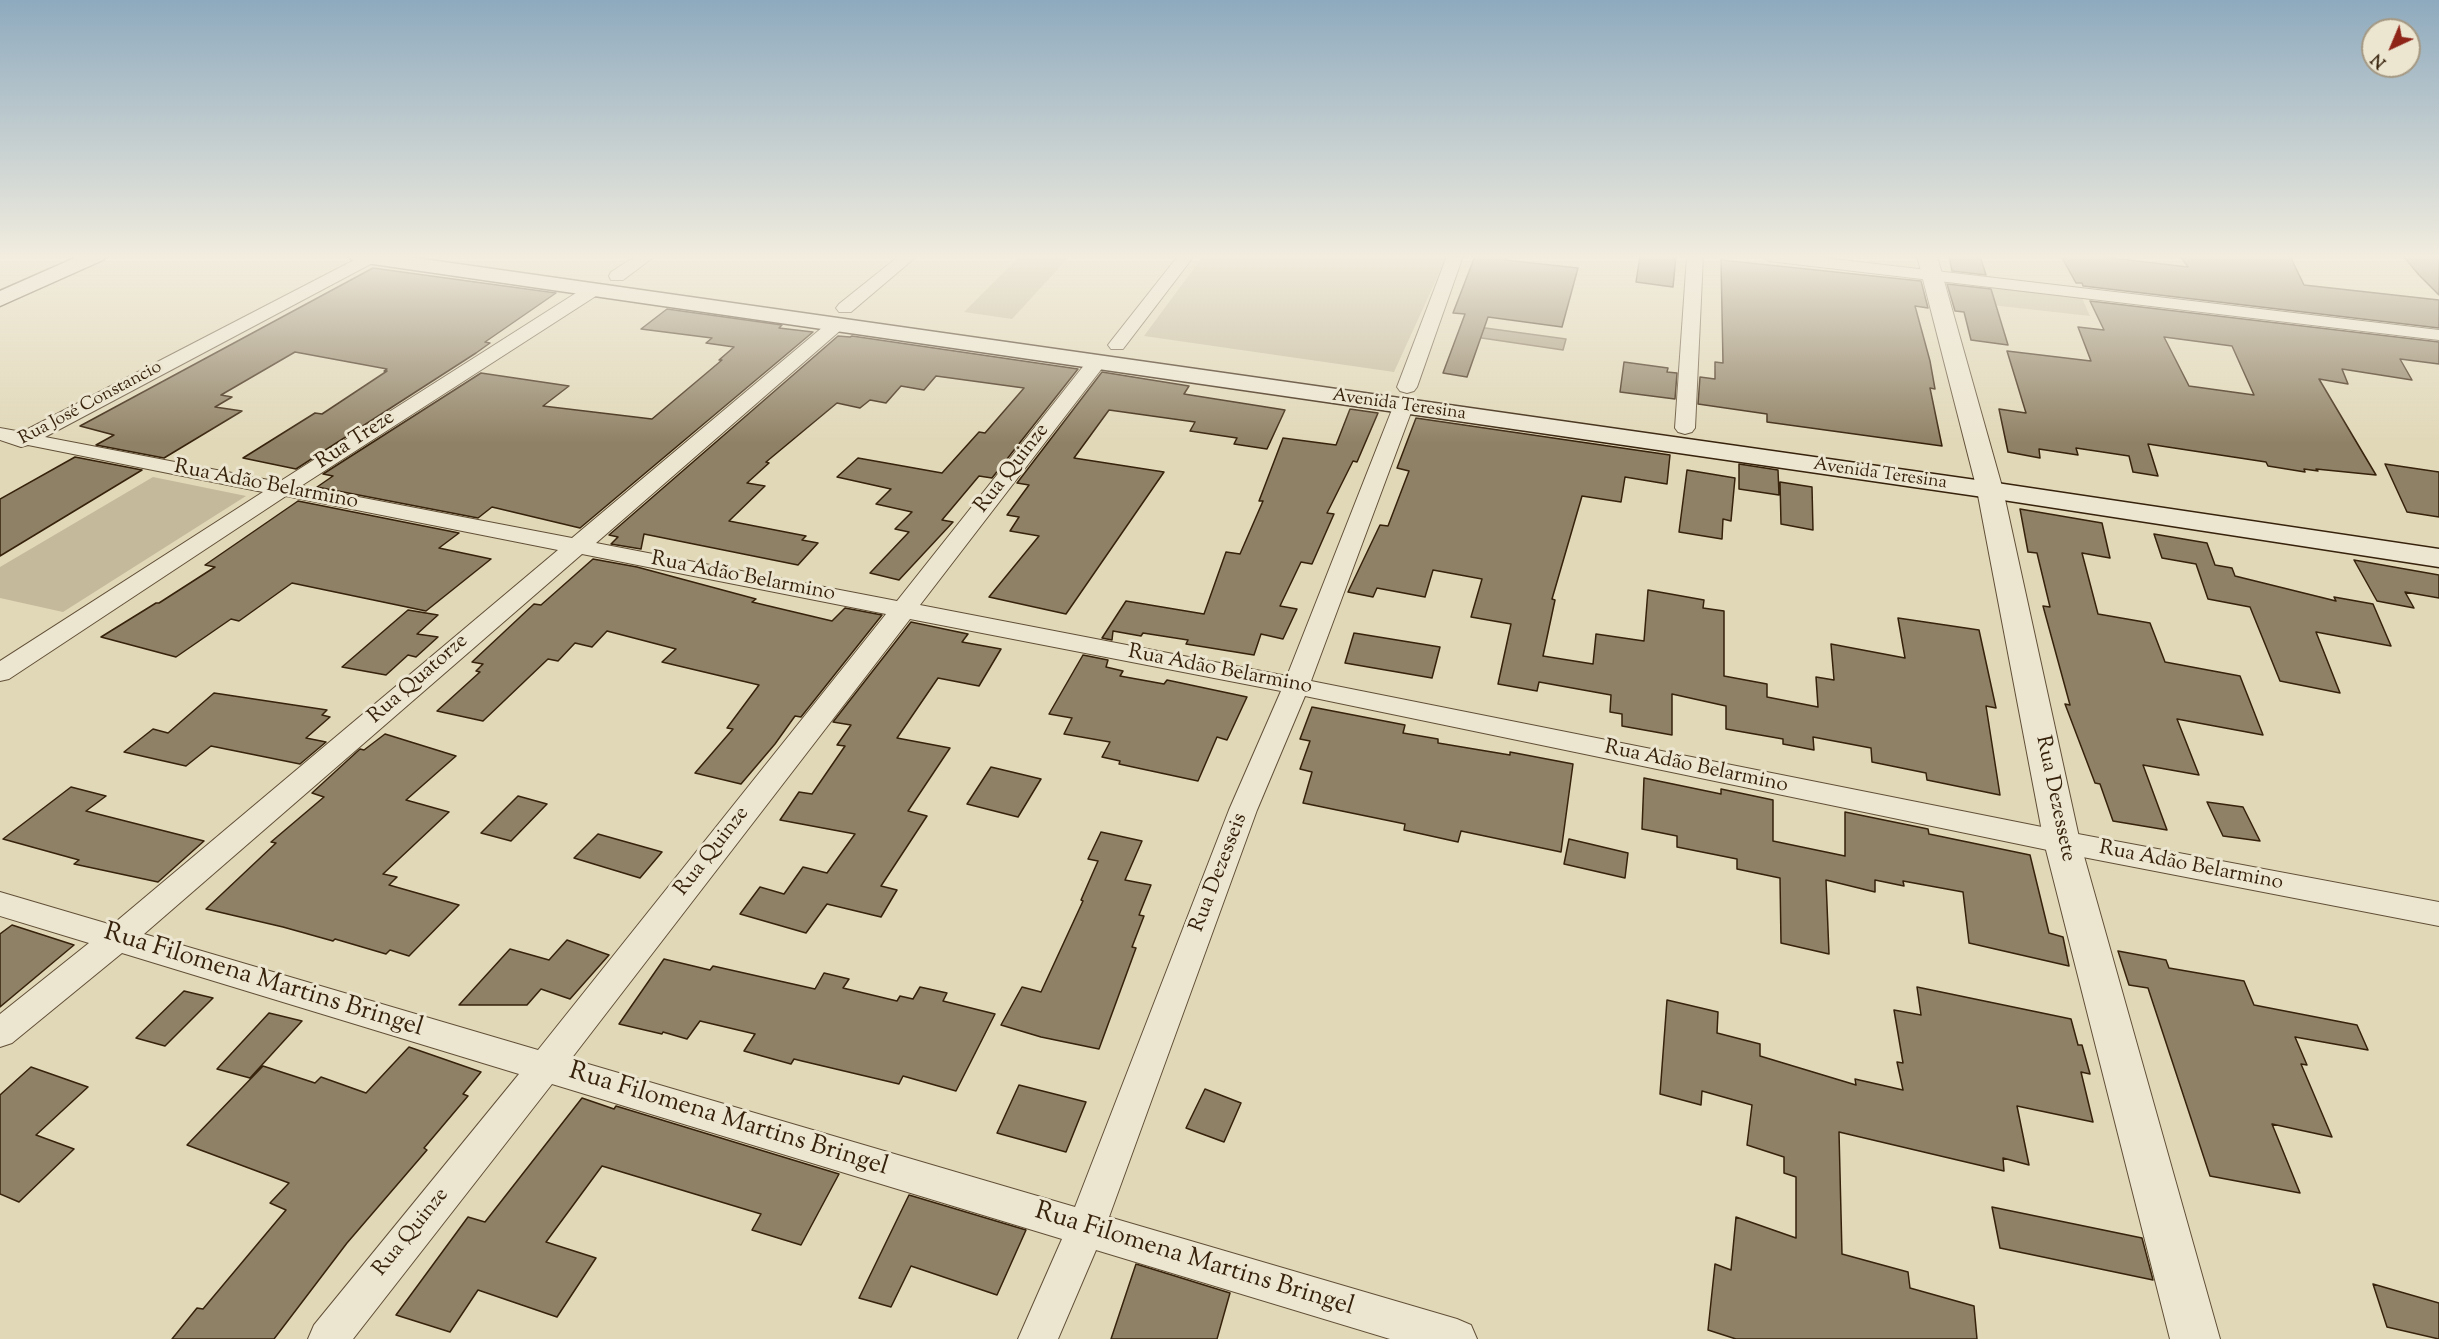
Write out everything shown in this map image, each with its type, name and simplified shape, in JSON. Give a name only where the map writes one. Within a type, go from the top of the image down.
[{"type":"main road","name":"Avenida Teresina","points":[[853,318],[981,346],[1107,354],[2218,514],[2439,536]]},
{"type":"main road","name":"Avenida Teresina","points":[[874,318],[998,328],[1107,354]]},
{"type":"main road","points":[[981,346],[998,328]]},
{"type":"main road","name":"Avenida Teresina","points":[[1405,397],[1685,428],[1987,480]]},
{"type":"main road","name":"Avenida Teresina","points":[[2218,514],[2439,558]]},
{"type":"street","name":"Rua José Constancio","points":[[0,452],[250,318]]},
{"type":"street","name":"Rua Treze","points":[[0,673],[548,318]]},
{"type":"street","name":"Rua Quatorze","points":[[0,1033],[117,939],[577,546],[838,318]]},
{"type":"street","name":"Rua Quinze","points":[[328,1339],[1136,318]]},
{"type":"street","name":"Rua Dezesseis","points":[[1038,1339],[1086,1229],[1243,810],[1296,686],[1433,318]]},
{"type":"street","points":[[1685,428],[1691,318]]},
{"type":"street","name":"Rua Dezessete","points":[[1943,318],[1987,480],[2062,842],[2194,1339]]},
{"type":"street","points":[[2319,318],[2439,335]]},
{"type":"street","name":"Rua Adão Belarmino","points":[[0,434],[1296,686],[2062,842],[2439,914]]},
{"type":"street","name":"Rua Filomena Martins Bringel","points":[[0,904],[1457,1339]]},
{"type":"shaded area","points":[[1157,318],[1418,318],[1394,372],[1144,336]]},
{"type":"shaded area","points":[[1478,327],[1566,339],[1563,350],[1475,337]]},
{"type":"shaded area","points":[[153,477],[246,496],[63,612],[0,598],[0,567]]},
{"type":"building","points":[[279,318],[519,318],[485,342],[490,343],[476,353],[296,469],[243,458],[315,413],[322,414],[387,369],[295,352],[221,395],[232,397],[215,407],[242,411],[164,458],[96,445],[114,435],[80,426]]},
{"type":"building","points":[[655,318],[735,318],[782,325],[779,328],[813,332],[580,528],[492,507],[478,518],[317,487],[333,476],[323,474],[481,373],[569,386],[543,406],[652,419],[722,360],[719,360],[734,347],[706,343],[712,338],[641,329]]},
{"type":"building","points":[[1463,318],[1487,318],[1467,377],[1443,373]]},
{"type":"building","points":[[1499,318],[1564,318],[1562,327]]},
{"type":"building","points":[[1722,318],[1918,318],[1930,361],[1935,389],[1930,388],[1942,446],[1767,422],[1767,414],[1698,404],[1700,377],[1715,379],[1715,362],[1723,363]]},
{"type":"building","points":[[1966,318],[2000,318],[2008,345],[1971,340]]},
{"type":"building","points":[[2098,318],[2239,318],[2439,342],[2439,364],[2400,359],[2412,380],[2342,369],[2348,384],[2319,379],[2376,475],[2316,469],[2318,471],[2304,469],[2305,472],[2268,466],[2266,462],[2148,444],[2158,476],[2133,472],[2129,456],[2076,448],[2078,455],[2039,449],[2040,458],[2008,452],[1999,409],[2026,413],[2007,351],[2091,361],[2078,327],[2104,330]],"holes":[[[2164,337],[2232,346],[2254,395],[2189,386]]]},
{"type":"building","points":[[2358,318],[2439,318],[2439,328]]},
{"type":"building","points":[[838,336],[852,336],[1078,369],[992,478],[979,476],[942,520],[953,522],[899,580],[870,573],[909,532],[895,529],[912,512],[876,504],[891,489],[837,477],[858,458],[942,473],[979,432],[985,433],[1024,388],[936,376],[924,390],[901,386],[886,403],[870,400],[860,408],[837,403],[766,462],[769,463],[747,483],[765,486],[729,521],[806,536],[802,540],[818,543],[798,565],[644,534],[641,549],[611,544],[618,537],[609,535]]},
{"type":"building","points":[[1624,362],[1668,368],[1667,372],[1677,373],[1675,399],[1620,392]]},
{"type":"building","points":[[1102,372],[1189,386],[1184,394],[1285,410],[1267,449],[1234,444],[1237,438],[1190,431],[1195,422],[1109,410],[1074,458],[1164,472],[1066,614],[989,597],[1039,536],[1010,531],[1019,517],[1007,515],[1029,485],[1017,483]]},
{"type":"building","points":[[1350,409],[1378,413],[1357,462],[1353,461],[1327,513],[1334,514],[1312,564],[1301,562],[1280,606],[1297,609],[1283,639],[1261,634],[1254,655],[1186,644],[1188,640],[1143,633],[1141,636],[1113,631],[1112,640],[1102,638],[1126,601],[1204,614],[1226,552],[1240,554],[1263,501],[1259,501],[1283,438],[1336,445]]},
{"type":"building","points":[[1416,418],[1670,455],[1667,484],[1625,477],[1621,502],[1582,496],[1552,599],[1555,600],[1543,656],[1593,664],[1596,634],[1644,641],[1648,590],[1704,600],[1703,608],[1724,611],[1724,676],[1767,684],[1767,697],[1818,707],[1816,677],[1834,680],[1831,644],[1905,658],[1898,618],[1979,630],[1996,708],[1986,706],[2000,795],[1927,780],[1926,773],[1872,762],[1871,748],[1813,737],[1814,750],[1783,744],[1783,739],[1726,729],[1726,706],[1672,694],[1672,735],[1622,726],[1622,714],[1610,712],[1611,695],[1539,682],[1537,691],[1498,684],[1511,624],[1471,617],[1482,579],[1433,570],[1425,597],[1377,588],[1373,597],[1348,592],[1380,525],[1388,526],[1409,471],[1397,468]]},
{"type":"building","points":[[75,457],[142,470],[0,556],[0,499]]},
{"type":"building","points":[[1739,464],[1778,470],[1779,495],[1739,489]]},
{"type":"building","points":[[2385,464],[2439,472],[2439,517],[2407,512]]},
{"type":"building","points":[[1687,470],[1735,478],[1731,521],[1723,519],[1722,539],[1679,532]]},
{"type":"building","points":[[1780,482],[1812,487],[1813,530],[1781,524]]},
{"type":"building","points":[[298,501],[459,533],[439,548],[491,559],[426,611],[292,583],[239,621],[231,619],[176,657],[101,637],[215,567],[205,565]]},
{"type":"building","points":[[2020,509],[2102,523],[2110,558],[2082,553],[2098,614],[2150,623],[2165,662],[2240,676],[2263,735],[2177,719],[2199,775],[2143,765],[2167,830],[2113,821],[2100,784],[2095,783],[2065,704],[2070,705],[2043,606],[2050,607],[2037,553],[2028,552]]},
{"type":"building","points":[[2154,534],[2207,543],[2215,565],[2232,568],[2235,576],[2336,601],[2334,597],[2373,604],[2391,646],[2316,632],[2340,693],[2280,681],[2250,607],[2208,599],[2196,564],[2162,558]]},
{"type":"building","points":[[593,559],[637,567],[756,599],[752,602],[832,621],[845,608],[882,615],[801,717],[795,716],[741,784],[695,773],[733,729],[727,728],[759,685],[662,662],[676,649],[607,631],[592,647],[575,643],[558,661],[548,659],[483,721],[437,711],[480,672],[476,671],[483,664],[472,662],[534,604],[541,605]]},
{"type":"building","points":[[2354,560],[2439,575],[2439,598],[2405,592],[2414,608],[2377,601]]},
{"type":"building","points":[[408,610],[438,615],[417,634],[438,637],[416,657],[408,655],[386,675],[342,667]]},
{"type":"building","points":[[911,622],[968,634],[962,642],[1001,649],[979,686],[938,678],[897,738],[950,748],[908,811],[927,816],[881,886],[897,890],[881,917],[827,904],[806,933],[740,914],[760,887],[784,894],[803,867],[827,873],[855,834],[780,820],[799,792],[812,794],[845,746],[837,745],[851,725],[833,722]]},
{"type":"building","points":[[1354,633],[1440,647],[1432,678],[1345,663]]},
{"type":"building","points":[[1083,655],[1108,660],[1106,667],[1123,671],[1120,676],[1164,684],[1167,680],[1247,697],[1227,740],[1217,737],[1198,781],[1119,764],[1120,761],[1102,757],[1110,742],[1064,734],[1072,718],[1049,714]]},
{"type":"building","points":[[214,693],[327,710],[322,715],[330,717],[306,738],[326,742],[300,764],[211,746],[186,766],[124,752],[153,729],[168,733]]},
{"type":"building","points":[[1312,707],[1405,725],[1403,733],[1438,739],[1438,743],[1510,755],[1510,752],[1573,764],[1561,852],[1461,831],[1458,842],[1404,830],[1405,824],[1303,803],[1312,772],[1300,769],[1310,741],[1300,739]]},
{"type":"building","points":[[385,734],[456,756],[406,800],[449,812],[383,874],[397,877],[389,885],[459,905],[409,956],[390,950],[386,954],[335,939],[333,941],[206,909],[276,843],[271,842],[324,797],[312,793],[360,749],[364,750]]},
{"type":"building","points":[[991,767],[1041,779],[1018,817],[967,804]]},
{"type":"building","points":[[1644,778],[1721,794],[1721,789],[1773,800],[1773,841],[1845,856],[1845,812],[1928,829],[1929,834],[2030,855],[2049,933],[2063,937],[2069,966],[1969,943],[1963,892],[1903,881],[1904,886],[1875,880],[1875,892],[1826,880],[1829,954],[1781,943],[1780,878],[1737,869],[1737,859],[1677,847],[1677,836],[1642,829]]},
{"type":"building","points":[[71,787],[106,796],[86,811],[204,841],[158,882],[74,864],[79,860],[3,839]]},
{"type":"building","points":[[518,796],[547,804],[511,841],[481,833]]},
{"type":"building","points":[[2207,802],[2243,807],[2260,841],[2223,836]]},
{"type":"building","points":[[1101,832],[1142,841],[1125,880],[1151,885],[1139,915],[1144,916],[1132,947],[1136,948],[1099,1049],[1041,1037],[1001,1025],[1022,987],[1041,992],[1083,901],[1081,900],[1098,861],[1088,859]]},
{"type":"building","points":[[598,834],[662,852],[640,878],[574,858]]},
{"type":"building","points":[[1569,839],[1628,853],[1625,878],[1564,864]]},
{"type":"building","points":[[12,925],[74,945],[0,1007],[0,934]]},
{"type":"building","points":[[567,940],[609,955],[570,999],[541,989],[527,1005],[459,1005],[510,949],[549,960]]},
{"type":"building","points":[[2118,951],[2166,960],[2169,968],[2244,981],[2254,1005],[2357,1025],[2368,1050],[2295,1037],[2307,1065],[2301,1064],[2332,1137],[2272,1124],[2300,1193],[2210,1176],[2148,988],[2129,985]]},
{"type":"building","points":[[664,959],[710,970],[713,966],[815,989],[824,973],[849,979],[843,988],[897,1001],[900,996],[913,999],[920,987],[947,993],[943,1001],[995,1014],[956,1091],[903,1076],[899,1084],[794,1059],[791,1064],[744,1051],[755,1034],[700,1021],[687,1039],[619,1024]]},
{"type":"building","points":[[1917,987],[2071,1019],[2078,1045],[2082,1045],[2090,1074],[2081,1072],[2093,1122],[2017,1106],[2029,1165],[2003,1158],[2004,1171],[1839,1132],[1842,1254],[1908,1272],[1910,1288],[1974,1306],[1977,1339],[1736,1339],[1708,1330],[1715,1264],[1731,1270],[1736,1217],[1796,1238],[1796,1177],[1784,1173],[1784,1157],[1747,1145],[1752,1105],[1702,1091],[1701,1105],[1660,1094],[1667,1000],[1718,1012],[1717,1033],[1760,1044],[1760,1056],[1856,1085],[1855,1079],[1903,1090],[1897,1062],[1903,1063],[1894,1010],[1921,1015]]},
{"type":"building","points":[[184,991],[213,998],[165,1046],[136,1038]]},
{"type":"building","points":[[269,1013],[302,1021],[250,1078],[217,1069]]},
{"type":"building","points":[[409,1047],[481,1072],[463,1094],[468,1096],[424,1148],[427,1150],[347,1243],[274,1339],[172,1339],[197,1308],[203,1309],[286,1210],[270,1203],[289,1183],[187,1145],[263,1066],[315,1083],[321,1077],[366,1093]]},
{"type":"building","points":[[31,1067],[88,1087],[36,1135],[74,1149],[19,1202],[0,1194],[0,1095]]},
{"type":"building","points":[[1019,1085],[1086,1102],[1066,1152],[997,1133]]},
{"type":"building","points":[[1205,1089],[1241,1103],[1224,1142],[1186,1128]]},
{"type":"building","points":[[582,1098],[614,1109],[616,1106],[839,1174],[801,1245],[752,1230],[761,1214],[602,1166],[546,1242],[596,1258],[557,1317],[478,1290],[450,1332],[396,1315],[468,1217],[485,1222]]},
{"type":"building","points":[[909,1195],[1026,1230],[997,1295],[911,1266],[891,1307],[859,1298]]},
{"type":"building","points":[[1992,1207],[2142,1238],[2153,1280],[2000,1248]]},
{"type":"building","points":[[1136,1264],[1230,1293],[1217,1339],[1111,1339]]},
{"type":"building","points":[[2373,1284],[2439,1303],[2439,1339],[2387,1327]]}]
